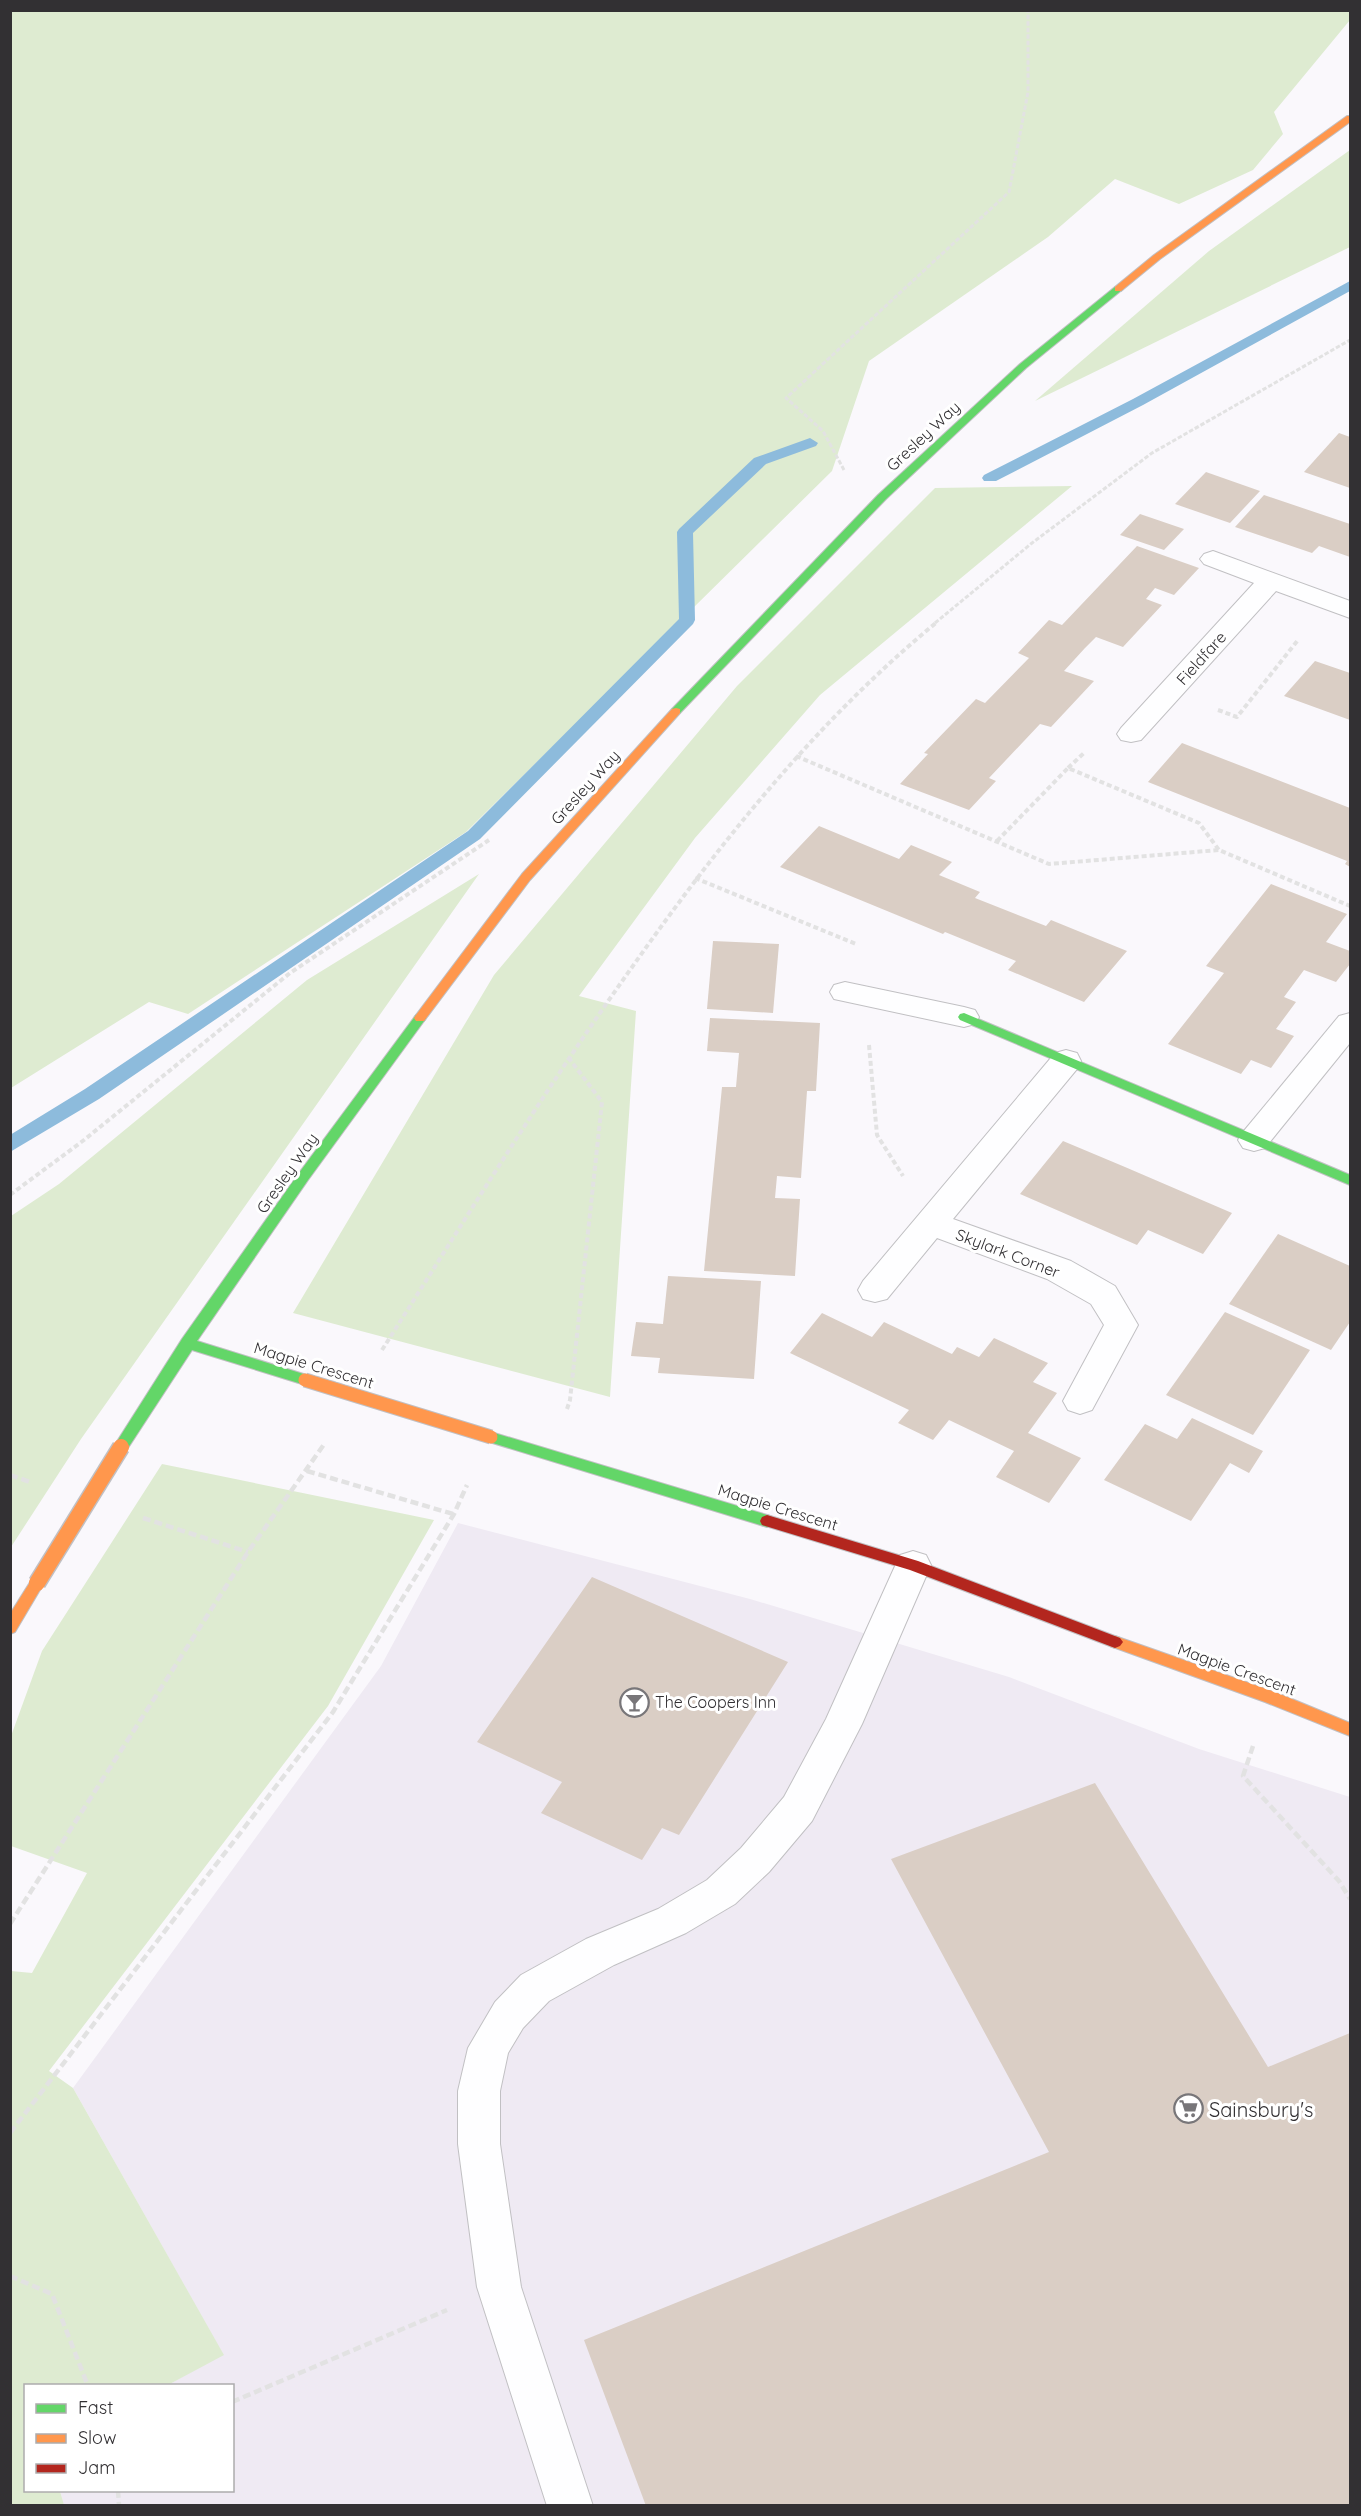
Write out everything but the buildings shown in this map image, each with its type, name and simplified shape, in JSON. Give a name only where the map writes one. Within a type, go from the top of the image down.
[{"type":"street","name":"Gresley Way","points":[[10,1628],[188,1343],[354,1106],[526,877],[703,681],[882,497],[1023,366],[1157,257],[1350,118]]},
{"type":"street","points":[[1213,559],[1339,606]]},
{"type":"street","name":"Fieldfare","points":[[1131,734],[1270,582]]},
{"type":"street","points":[[845,992],[964,1017],[1350,1180]]},
{"type":"street","points":[[1254,1140],[1346,1035]]},
{"type":"street","name":"Skylark Corner","points":[[875,1290],[1066,1061]]},
{"type":"street","name":"Skylark Corner","points":[[932,1224],[1059,1270],[1103,1295],[1121,1325],[1080,1401]]},
{"type":"street","name":"Magpie Crescent","points":[[188,1343],[913,1565],[1129,1648],[1270,1697],[1350,1730]]},
{"type":"street","points":[[570,2505],[499,2288],[479,2144],[479,2091],[489,2048],[509,2015],[535,1988],[600,1952],[672,1921],[721,1892],[755,1860],[798,1809],[843,1724],[913,1565]]},
{"type":"path","points":[[847,475],[823,431],[786,398],[1009,192],[1028,92],[1028,10]]},
{"type":"path","points":[[379,1355],[568,1057],[695,878],[796,756],[894,657],[1051,529],[1152,453],[1350,340]]},
{"type":"path","points":[[1169,693],[1237,717],[1339,606]]},
{"type":"path","points":[[796,756],[1049,864],[1219,850],[1350,906]]},
{"type":"path","points":[[997,842],[1068,768],[1199,823],[1219,850]]},
{"type":"path","points":[[10,1195],[84,1140],[290,973],[497,834]]},
{"type":"path","points":[[695,878],[867,948]]},
{"type":"path","points":[[880,999],[867,1021],[877,1135],[932,1224]]},
{"type":"path","points":[[551,1456],[570,1400],[602,1102],[568,1057]]},
{"type":"path","points":[[10,2133],[333,1712],[453,1514],[491,1437]]},
{"type":"path","points":[[10,1924],[248,1552],[307,1471],[325,1442]]},
{"type":"path","points":[[307,1471],[453,1514]]},
{"type":"path","points":[[1270,1697],[1244,1776],[1339,1881],[1350,1899]]},
{"type":"path","points":[[10,2276],[52,2294],[88,2384]]},
{"type":"path","points":[[234,2401],[499,2288]]},
{"type":"shaded area","points":[[458,1523],[750,1599],[1009,1677],[1199,1749],[1350,1797],[1350,2505],[64,2506],[60,2492],[234,2492],[234,2384],[170,2384],[223,2354],[73,2088],[381,1666]]},
{"type":"green space","points":[[11,10],[1350,10],[1350,20],[1274,112],[1283,134],[1253,170],[1179,204],[1115,179],[1048,237],[869,361],[832,471],[466,832],[188,1014],[149,1002],[11,1088]]},
{"type":"green space","points":[[1350,150],[1350,247],[1035,401],[1209,251]]},
{"type":"green space","points":[[1072,486],[820,695],[695,838],[579,996],[636,1011],[610,1397],[293,1313],[494,975],[737,686],[935,488]]},
{"type":"green space","points":[[479,874],[81,1439],[11,1547],[11,1216],[59,1184],[307,980]]},
{"type":"green space","points":[[162,1464],[434,1520],[328,1706],[49,2071],[73,2088],[224,2355],[170,2384],[24,2384],[24,2492],[60,2492],[64,2505],[11,2505],[11,1971],[32,1973],[87,1873],[11,1846],[11,1736],[42,1651]]},
{"type":"waterway","points":[[990,478],[1138,402],[1350,285]]},
{"type":"waterway","points":[[10,1145],[92,1094],[474,835],[687,620],[685,532],[760,461],[810,443]]},
{"type":"traffic: fast","points":[[676,711],[882,497],[1023,366],[1118,289]]},
{"type":"traffic: fast","points":[[964,1017],[1350,1180]]},
{"type":"traffic: fast","points":[[121,1447],[266,1230],[420,1018]]},
{"type":"traffic: fast","points":[[187,1343],[305,1380]]},
{"type":"traffic: fast","points":[[491,1437],[767,1521]]},
{"type":"traffic: slow","points":[[1118,289],[1157,257],[1350,118]]},
{"type":"traffic: slow","points":[[420,1018],[526,877],[676,711]]},
{"type":"traffic: slow","points":[[305,1380],[491,1437]]},
{"type":"traffic: slow","points":[[37,1583],[121,1447]]},
{"type":"traffic: slow","points":[[10,1628],[37,1583]]},
{"type":"traffic: slow","points":[[1115,1642],[1270,1697],[1350,1730]]},
{"type":"traffic: jam","points":[[767,1521],[913,1565],[1115,1642]]},
{"type":"place","name":"The Coopers Inn","points":[[634,1702]]},
{"type":"place","name":"Sainsbury's","points":[[1188,2109]]}]
